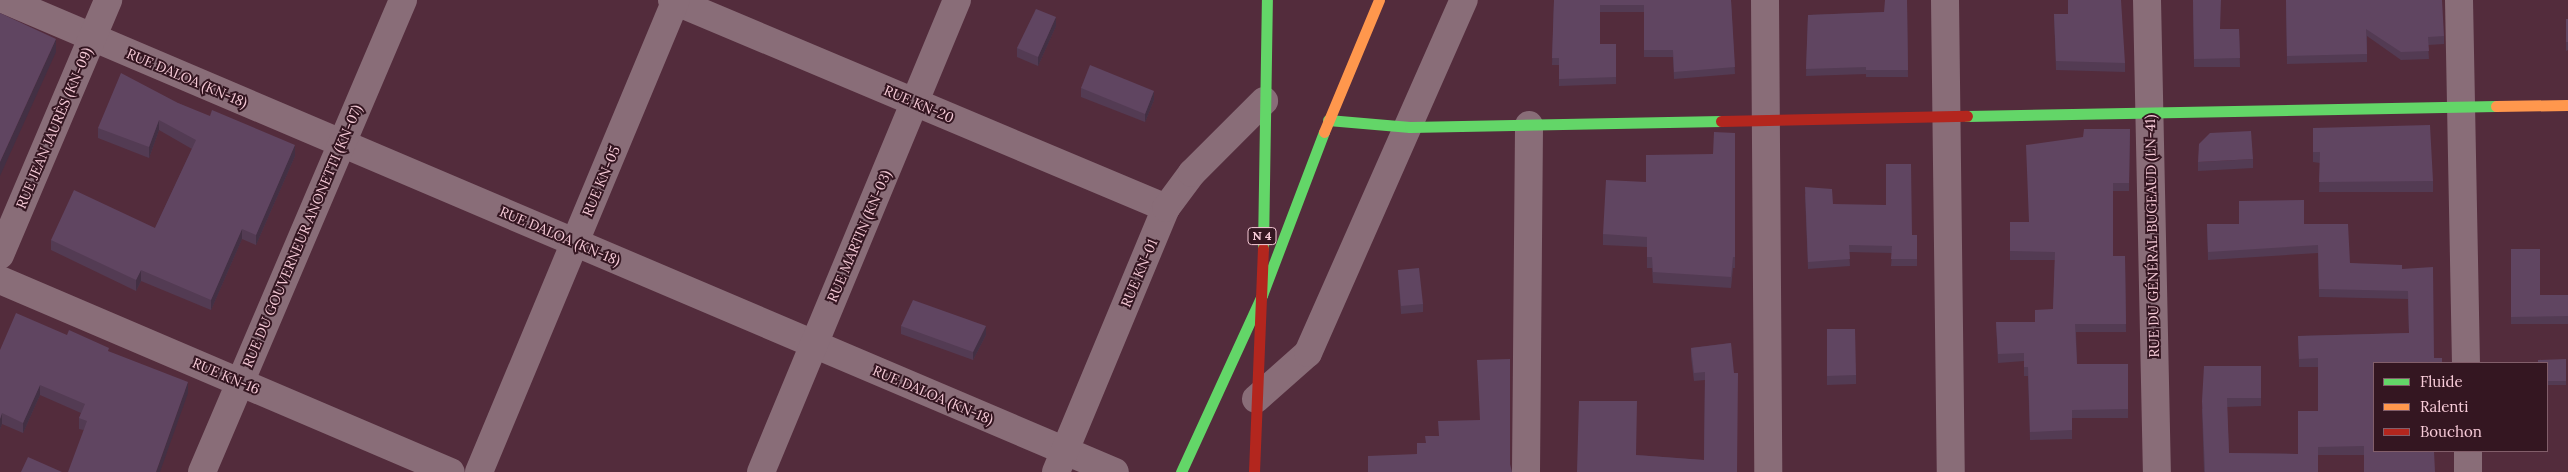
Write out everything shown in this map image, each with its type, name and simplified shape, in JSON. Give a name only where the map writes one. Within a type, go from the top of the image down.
[{"type":"street","name":"RUE DALOA (KN-18)","points":[[5,0],[814,344],[1060,461],[1115,472]]},
{"type":"street","name":"RUE JEAN JAURÈS (KN-09)","points":[[0,255],[108,0]]},
{"type":"street","name":"RUE DU GOUVERNEUR ANONETTI (KN-07)","points":[[202,472],[403,0]]},
{"type":"street","name":"RUE KN-20","points":[[674,0],[1166,208]]},
{"type":"street","name":"RUE KN-05","points":[[480,472],[674,0]]},
{"type":"street","name":"RUE MARTIN (KN-03)","points":[[761,472],[957,0]]},
{"type":"street","name":"N 4","points":[[1254,472],[1262,295],[1267,0]]},
{"type":"street","points":[[1181,472],[1262,295],[1328,120],[1379,0]]},
{"type":"street","points":[[1256,398],[1308,352],[1410,127],[1464,0]]},
{"type":"street","points":[[1765,0],[1768,472]]},
{"type":"street","points":[[1945,0],[1950,472]]},
{"type":"street","name":"RUE DU GÉNÉRAL BUGEAUD (LN-41)","points":[[2147,0],[2158,472]]},
{"type":"street","points":[[2458,0],[2466,362]]},
{"type":"street","name":"RUE KN-01","points":[[1060,461],[1166,208],[1192,173],[1264,101]]},
{"type":"street","points":[[1328,120],[1410,127],[2568,105]]},
{"type":"street","points":[[1526,472],[1529,125]]},
{"type":"street","name":"RUE KN-16","points":[[0,280],[451,472]]},
{"type":"street","points":[[2468,452],[2468,472]]},
{"type":"building","points":[[1554,0],[1731,0],[1735,67],[1674,72],[1673,50],[1644,50],[1644,5],[1600,5],[1600,44],[1616,44],[1616,77],[1559,79],[1559,58],[1552,58]]},
{"type":"building","points":[[1885,0],[1907,0],[1908,70],[1866,70],[1866,67],[1806,69],[1808,15],[1884,12]]},
{"type":"building","points":[[2068,0],[2121,0],[2125,63],[2056,61],[2054,14],[2068,14]]},
{"type":"building","points":[[2193,0],[2221,0],[2220,29],[2239,29],[2240,58],[2194,59]]},
{"type":"building","points":[[2286,0],[2442,0],[2444,36],[2428,37],[2429,51],[2401,52],[2366,29],[2367,54],[2287,56]]},
{"type":"building","points":[[1036,9],[1056,17],[1038,57],[1017,48]]},
{"type":"building","points":[[0,13],[56,39],[0,162]]},
{"type":"building","points":[[2566,19],[2568,19],[2568,42],[2566,42]]},
{"type":"building","points":[[1090,65],[1154,91],[1145,114],[1081,88]]},
{"type":"building","points":[[121,73],[178,103],[210,116],[212,110],[295,145],[256,235],[242,229],[211,300],[141,270],[136,280],[51,240],[74,190],[155,228],[196,140],[159,120],[149,147],[98,128]]},
{"type":"building","points":[[2430,125],[2433,181],[2319,182],[2320,152],[2313,152],[2313,128]]},
{"type":"building","points":[[2084,129],[2130,129],[2129,183],[2113,183],[2113,256],[2125,256],[2126,324],[2075,324],[2077,364],[2128,364],[2128,409],[2072,410],[2072,430],[2030,432],[2028,367],[2024,367],[2024,353],[1998,354],[1996,322],[2035,322],[2035,310],[2053,309],[2055,252],[2010,251],[2010,222],[2029,222],[2026,145],[2083,137]]},
{"type":"building","points":[[2251,131],[2253,159],[2198,162],[2199,144],[2210,133]]},
{"type":"building","points":[[1714,132],[1735,133],[1735,257],[1733,257],[1731,277],[1653,272],[1652,257],[1647,257],[1647,237],[1603,234],[1606,180],[1646,182],[1646,155],[1713,154]]},
{"type":"building","points":[[1886,164],[1911,164],[1912,235],[1917,235],[1917,259],[1891,259],[1892,246],[1849,245],[1850,259],[1808,262],[1805,187],[1832,189],[1833,204],[1886,205]]},
{"type":"building","points":[[2304,200],[2304,224],[2348,224],[2350,263],[2402,265],[2402,269],[2433,267],[2434,358],[2442,358],[2442,362],[2373,362],[2373,452],[2434,452],[2435,472],[2364,472],[2364,446],[2318,447],[2318,472],[2205,472],[2202,401],[2204,366],[2261,366],[2261,398],[2227,398],[2229,453],[2298,454],[2298,411],[2318,411],[2318,358],[2299,359],[2298,336],[2409,333],[2408,291],[2319,289],[2318,245],[2208,252],[2207,224],[2239,224],[2239,201]]},
{"type":"building","points":[[2511,249],[2540,249],[2540,295],[2568,295],[2568,316],[2511,317]]},
{"type":"building","points":[[1419,268],[1423,304],[1401,306],[1398,270]]},
{"type":"building","points":[[913,300],[986,326],[973,352],[901,326]]},
{"type":"building","points":[[16,313],[67,335],[69,330],[109,348],[108,351],[188,382],[156,472],[68,472],[87,421],[79,418],[85,404],[40,385],[23,423],[2,413],[0,419],[0,350]]},
{"type":"building","points":[[1827,329],[1855,329],[1856,375],[1827,376]]},
{"type":"building","points":[[1731,343],[1734,373],[1738,373],[1737,472],[1577,472],[1579,401],[1637,401],[1636,455],[1704,460],[1705,372],[1694,373],[1691,348]]},
{"type":"building","points":[[1510,359],[1510,464],[1512,472],[1368,472],[1368,456],[1417,454],[1417,443],[1426,443],[1425,436],[1439,436],[1438,421],[1480,420],[1477,360]]},
{"type":"building","points":[[2566,359],[2566,381],[2548,381],[2548,362],[2538,362],[2538,360]]},
{"type":"building","points":[[28,457],[62,472],[21,472]]},
{"type":"traffic: fast","points":[[1263,248],[1267,0]]},
{"type":"traffic: fast","points":[[1967,116],[2496,106]]},
{"type":"traffic: fast","points":[[1328,120],[1410,127],[1721,121]]},
{"type":"traffic: fast","points":[[1181,472],[1262,295],[1324,132]]},
{"type":"traffic: slow","points":[[1324,132],[1379,0]]},
{"type":"traffic: slow","points":[[2496,106],[2568,105]]},
{"type":"traffic: jam","points":[[1721,121],[1967,116]]},
{"type":"traffic: jam","points":[[1254,472],[1263,248]]}]
